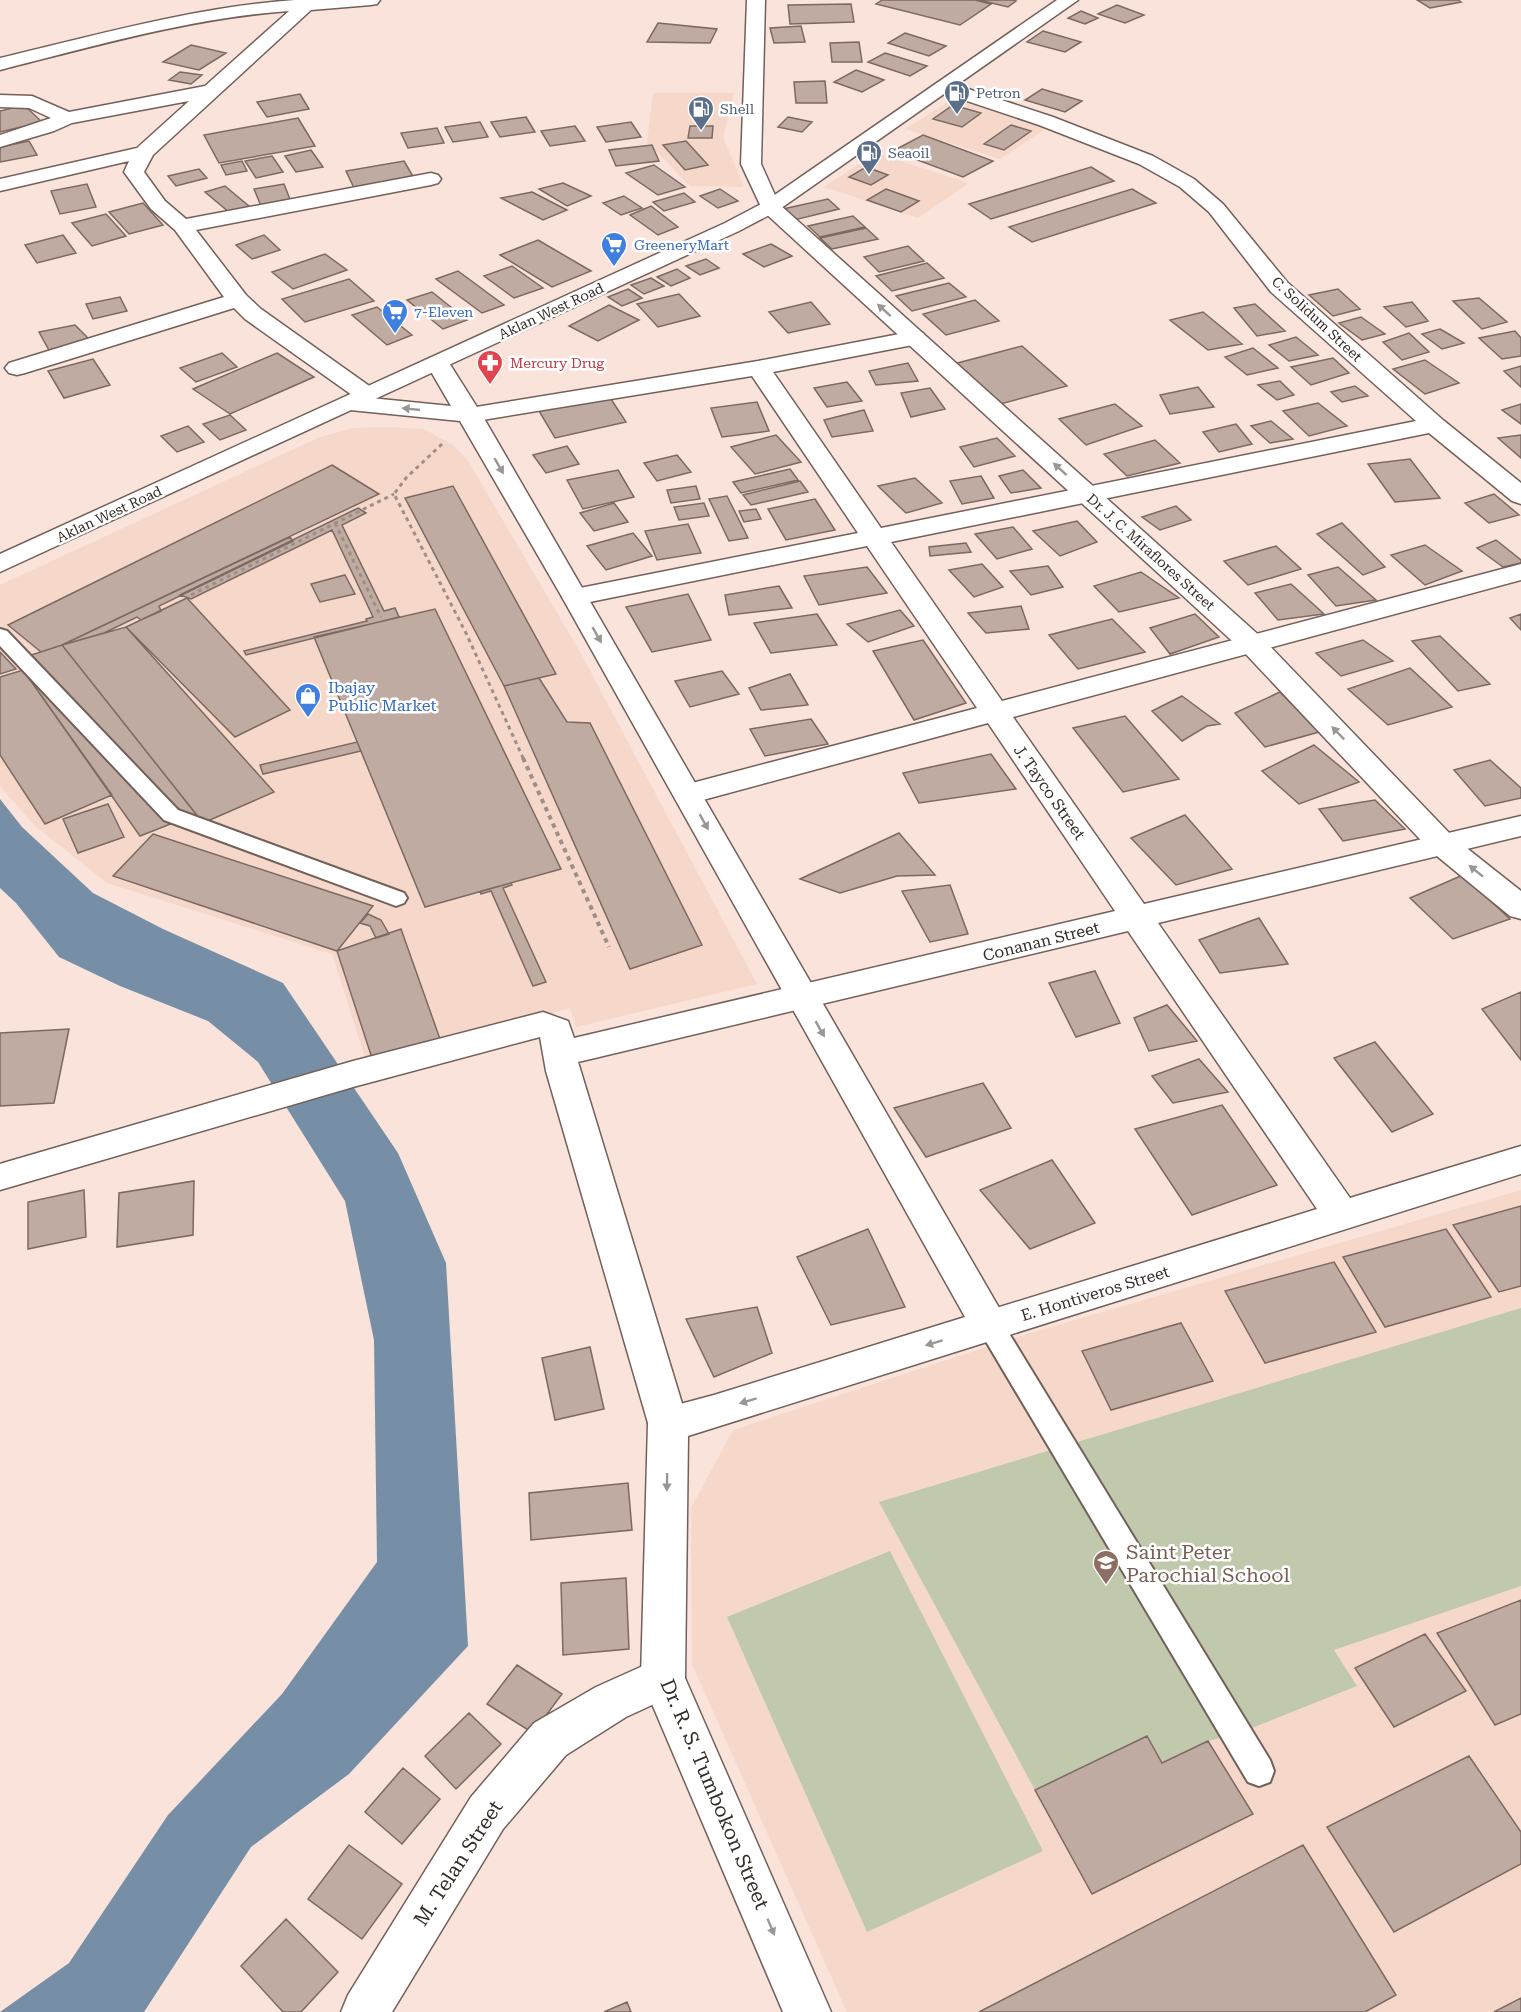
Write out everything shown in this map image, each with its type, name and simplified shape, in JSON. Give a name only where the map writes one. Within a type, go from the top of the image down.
[{"type":"street","points":[[0,64],[130,32],[257,9],[371,0]]},
{"type":"street","points":[[756,0],[751,164],[770,207]]},
{"type":"street","name":"Aklan West Road","points":[[0,564],[732,227],[770,207],[1069,0]]},
{"type":"street","points":[[306,5],[144,152],[134,172],[158,205],[182,226],[238,300],[359,399],[470,415],[758,368],[915,338]]},
{"type":"street","name":"C. Solidum Street","points":[[944,87],[1046,121],[1146,160],[1187,183],[1216,208],[1279,287],[1434,425],[1521,496]]},
{"type":"street","points":[[0,141],[47,127],[67,118],[211,91]]},
{"type":"street","points":[[0,101],[32,102],[67,118]]},
{"type":"street","points":[[0,184],[144,152]]},
{"type":"street","points":[[182,226],[431,178]]},
{"type":"street","name":"Dr. J. C. Miraflores Street","points":[[770,207],[1252,644],[1443,845],[1521,908]]},
{"type":"street","points":[[17,368],[238,300]]},
{"type":"street","points":[[438,363],[575,597],[990,1325]]},
{"type":"street","name":"J. Tayco Street","points":[[758,368],[1342,1216]]},
{"type":"street","points":[[575,597],[1434,425]]},
{"type":"street","points":[[1493,473],[1521,464]]},
{"type":"street","points":[[688,794],[1521,572]]},
{"type":"street","name":"Conanan Street","points":[[561,1050],[573,1051],[802,998],[1521,826]]},
{"type":"street","points":[[3,1177],[353,1074],[543,1024],[556,1030],[561,1050]]},
{"type":"street","name":"Dr. R. S. Tumbokon Street","points":[[561,1050],[563,1071],[668,1423],[663,1678],[807,2012]]},
{"type":"street","name":"E. Hontiveros Street","points":[[668,1423],[714,1412],[1521,1160]]},
{"type":"street","name":"M. Telan Street","points":[[364,2012],[487,1813],[550,1739],[611,1702],[663,1678]]},
{"type":"lane","points":[[0,635],[171,815],[396,898]]},
{"type":"lane","points":[[990,1325],[1259,1771]]},
{"type":"path","points":[[191,595],[394,494],[406,478],[470,415]]},
{"type":"path","points":[[394,494],[466,633],[609,947]]},
{"type":"path","points":[[335,523],[381,617]]},
{"type":"shaded area","points":[[653,93],[734,93],[723,137],[744,187],[690,186],[647,142]]},
{"type":"shaded area","points":[[953,99],[1047,128],[1000,159],[905,129]]},
{"type":"shaded area","points":[[876,153],[969,183],[918,218],[824,187]]},
{"type":"shaded area","name":"Ibajay Public Market","points":[[353,428],[424,429],[453,445],[467,459],[580,652],[757,984],[576,1027],[570,1008],[367,1064],[332,954],[107,883],[35,826],[0,786],[0,585],[320,437]]},
{"type":"shaded area","name":"Saint Peter Parochial School","points":[[1521,1190],[1521,2012],[847,2012],[692,1664],[691,1508],[733,1430],[1020,1336]]},
{"type":"green space","points":[[1521,1308],[1521,1586],[1334,1650],[1357,1686],[1237,1734],[1208,1741],[1162,1763],[1147,1736],[1035,1790],[879,1502]]},
{"type":"green space","points":[[890,1551],[1043,1851],[867,1932],[727,1617]]},
{"type":"water","points":[[0,799],[22,827],[93,893],[163,929],[283,983],[398,1153],[446,1263],[468,1646],[349,1774],[251,1847],[144,2012],[0,2012],[69,1963],[168,1815],[282,1694],[377,1562],[374,1340],[345,1201],[258,1062],[208,1021],[120,986],[59,957],[16,903],[0,888]]},
{"type":"building","points":[[882,0],[975,0],[991,4],[960,25],[876,4]]},
{"type":"building","points":[[979,0],[1013,0],[1016,1],[1008,7]]},
{"type":"building","points":[[1417,0],[1458,0],[1461,2],[1430,8]]},
{"type":"building","points":[[851,4],[854,22],[790,24],[788,5]]},
{"type":"building","points":[[1117,5],[1144,15],[1125,23],[1098,14]]},
{"type":"building","points":[[1081,11],[1098,18],[1085,24],[1068,18]]},
{"type":"building","points":[[658,23],[717,29],[710,43],[647,42]]},
{"type":"building","points":[[801,26],[805,42],[774,43],[770,28]]},
{"type":"building","points":[[1043,31],[1081,42],[1065,52],[1027,42]]},
{"type":"building","points":[[905,33],[946,46],[929,56],[888,43]]},
{"type":"building","points":[[859,42],[862,62],[832,62],[830,43]]},
{"type":"building","points":[[191,45],[226,53],[199,70],[163,62]]},
{"type":"building","points":[[885,53],[927,66],[910,76],[868,62]]},
{"type":"building","points":[[856,70],[884,80],[862,92],[834,82]]},
{"type":"building","points":[[180,72],[202,75],[191,84],[169,80]]},
{"type":"building","points":[[825,81],[827,103],[796,103],[794,82]]},
{"type":"building","points":[[1042,89],[1082,101],[1065,112],[1025,100]]},
{"type":"building","points":[[300,94],[309,109],[267,117],[257,102]]},
{"type":"building","points":[[24,105],[42,122],[0,132],[0,111]]},
{"type":"building","name":"Petron","points":[[953,105],[981,113],[962,127],[933,119]]},
{"type":"building","points":[[526,117],[535,132],[500,137],[491,122]]},
{"type":"building","points":[[788,117],[812,122],[802,132],[778,127]]},
{"type":"building","points":[[298,118],[315,146],[219,163],[204,135]]},
{"type":"building","points":[[480,122],[488,137],[453,142],[445,127]]},
{"type":"building","points":[[631,122],[641,137],[606,142],[597,127]]},
{"type":"building","points":[[1011,125],[1031,131],[1004,150],[984,144]]},
{"type":"building","points":[[575,126],[585,141],[550,146],[541,131]]},
{"type":"building","name":"Shell","points":[[690,126],[713,126],[712,138],[688,138]]},
{"type":"building","points":[[437,128],[444,143],[408,148],[401,133]]},
{"type":"building","points":[[923,135],[993,161],[963,177],[893,151]]},
{"type":"building","points":[[29,141],[37,155],[0,162],[0,147]]},
{"type":"building","points":[[686,141],[708,165],[685,170],[663,145]]},
{"type":"building","points":[[652,145],[659,161],[616,166],[609,150]]},
{"type":"building","points":[[311,150],[323,167],[296,172],[285,156]]},
{"type":"building","points":[[272,156],[283,172],[256,178],[245,161]]},
{"type":"building","points":[[242,161],[247,171],[226,175],[221,165]]},
{"type":"building","points":[[404,161],[414,178],[354,188],[346,171]]},
{"type":"building","points":[[654,165],[685,187],[658,195],[626,173]]},
{"type":"building","name":"Seaoil","points":[[866,167],[888,175],[871,185],[849,177]]},
{"type":"building","points":[[1091,167],[1114,181],[991,219],[969,204]]},
{"type":"building","points":[[199,169],[207,178],[176,186],[168,176]]},
{"type":"building","points":[[563,183],[591,196],[567,206],[539,189]]},
{"type":"building","points":[[87,184],[96,207],[60,214],[51,191]]},
{"type":"building","points":[[284,184],[291,202],[261,206],[254,189]]},
{"type":"building","points":[[225,186],[250,207],[230,213],[205,192]]},
{"type":"building","points":[[720,189],[738,201],[718,208],[700,196]]},
{"type":"building","points":[[886,189],[919,201],[901,212],[867,200]]},
{"type":"building","points":[[1132,189],[1156,203],[1032,242],[1009,227]]},
{"type":"building","points":[[532,192],[567,210],[543,220],[501,198]]},
{"type":"building","points":[[684,193],[695,202],[664,211],[653,202]]},
{"type":"building","points":[[624,196],[642,208],[621,215],[603,203]]},
{"type":"building","points":[[828,199],[839,209],[794,220],[783,209]]},
{"type":"building","points":[[143,203],[163,225],[129,234],[109,212]]},
{"type":"building","points":[[651,206],[678,227],[658,235],[630,215]]},
{"type":"building","points":[[106,214],[126,236],[92,246],[72,223]]},
{"type":"building","points":[[853,216],[865,227],[820,237],[808,226]]},
{"type":"building","points":[[866,228],[878,239],[832,249],[820,238]]},
{"type":"building","points":[[63,235],[76,253],[37,263],[25,245]]},
{"type":"building","points":[[264,235],[280,250],[252,259],[236,245]]},
{"type":"building","points":[[538,240],[591,271],[552,287],[500,255]]},
{"type":"building","points":[[771,244],[792,256],[764,267],[743,254]]},
{"type":"building","points":[[908,246],[924,261],[879,272],[864,257]]},
{"type":"building","points":[[325,254],[347,270],[293,289],[272,272]]},
{"type":"building","points":[[706,259],[719,268],[700,275],[686,266]]},
{"type":"building","points":[[927,263],[944,278],[892,291],[876,276]]},
{"type":"building","points":[[512,266],[543,288],[514,298],[484,276]]},
{"type":"building","points":[[677,269],[690,278],[671,286],[657,277]]},
{"type":"building","points":[[458,271],[504,305],[482,313],[436,279]]},
{"type":"building","points":[[651,278],[664,286],[644,294],[631,285]]},
{"type":"building","points":[[349,279],[374,301],[305,322],[282,299]]},
{"type":"building","points":[[949,283],[966,297],[912,311],[896,296]]},
{"type":"building","points":[[628,289],[642,298],[622,306],[608,297]]},
{"type":"building","points":[[1338,289],[1360,309],[1333,316],[1309,295]]},
{"type":"building","points":[[432,292],[467,320],[443,329],[407,300]]},
{"type":"building","points":[[679,294],[700,316],[658,327],[637,304]]},
{"type":"building","points":[[120,297],[127,311],[93,319],[86,304]]},
{"type":"building","points":[[1479,298],[1507,322],[1482,329],[1453,301]]},
{"type":"building","points":[[975,300],[999,321],[946,335],[923,314]]},
{"type":"building","points":[[811,302],[830,324],[788,333],[769,312]]},
{"type":"building","points":[[1412,302],[1428,321],[1406,327],[1384,307]]},
{"type":"building","points":[[1255,304],[1285,331],[1257,336],[1234,308]]},
{"type":"building","points":[[609,305],[639,320],[598,341],[569,326]]},
{"type":"building","points":[[377,307],[412,335],[387,345],[352,315]]},
{"type":"building","points":[[1203,312],[1242,344],[1208,350],[1170,320]]},
{"type":"building","points":[[1361,317],[1385,334],[1362,340],[1339,323]]},
{"type":"building","points":[[75,325],[91,341],[50,352],[39,332]]},
{"type":"building","points":[[1440,329],[1464,343],[1442,349],[1422,334]]},
{"type":"building","points":[[1515,331],[1521,338],[1521,356],[1502,359],[1479,338]]},
{"type":"building","points":[[1409,333],[1429,352],[1402,360],[1383,342]]},
{"type":"building","points":[[1296,337],[1318,355],[1289,361],[1269,345]]},
{"type":"building","points":[[1022,346],[1067,386],[997,405],[954,364]]},
{"type":"building","points":[[1253,348],[1278,368],[1247,375],[1225,357]]},
{"type":"building","points":[[222,353],[237,367],[196,382],[180,368]]},
{"type":"building","points":[[277,353],[314,377],[230,414],[193,389]]},
{"type":"building","points":[[1333,358],[1349,373],[1311,385],[1291,367]]},
{"type":"building","points":[[93,359],[110,385],[64,398],[48,371]]},
{"type":"building","points":[[1425,360],[1459,383],[1425,394],[1393,369]]},
{"type":"building","points":[[908,363],[918,381],[876,385],[869,371]]},
{"type":"building","points":[[1521,366],[1521,387],[1504,371]]},
{"type":"building","points":[[1280,381],[1294,395],[1277,400],[1258,385]]},
{"type":"building","points":[[847,382],[862,401],[827,407],[814,388]]},
{"type":"building","points":[[1355,386],[1368,396],[1342,402],[1331,392]]},
{"type":"building","points":[[1198,387],[1214,407],[1170,414],[1160,395]]},
{"type":"building","points":[[930,388],[945,409],[911,417],[901,393]]},
{"type":"building","points":[[609,396],[626,422],[555,438],[539,411]]},
{"type":"building","points":[[757,402],[769,431],[722,437],[711,408]]},
{"type":"building","points":[[1318,403],[1347,426],[1309,436],[1283,411]]},
{"type":"building","points":[[1115,404],[1142,426],[1086,445],[1059,419]]},
{"type":"building","points":[[1521,404],[1521,424],[1502,410]]},
{"type":"building","points":[[864,410],[873,431],[832,437],[824,420]]},
{"type":"building","points":[[230,415],[246,430],[220,440],[203,424]]},
{"type":"building","points":[[1271,421],[1293,439],[1270,443],[1251,426]]},
{"type":"building","points":[[1236,424],[1252,444],[1219,452],[1203,432]]},
{"type":"building","points":[[188,426],[204,442],[177,452],[161,436]]},
{"type":"building","points":[[776,435],[801,462],[755,474],[731,447]]},
{"type":"building","points":[[1521,435],[1521,458],[1498,438]]},
{"type":"building","points":[[997,438],[1015,456],[974,467],[960,447]]},
{"type":"building","points":[[1155,440],[1180,463],[1127,476],[1104,454]]},
{"type":"building","points":[[567,446],[579,464],[546,473],[533,455]]},
{"type":"building","points":[[677,455],[691,472],[657,481],[644,463]]},
{"type":"building","points":[[1410,459],[1440,498],[1395,502],[1368,464]]},
{"type":"building","points":[[332,465],[379,494],[62,645],[41,652],[8,625]]},
{"type":"building","points":[[790,469],[798,480],[741,493],[733,482]]},
{"type":"building","points":[[618,470],[634,497],[583,509],[567,480]]},
{"type":"building","points":[[1023,470],[1041,488],[1011,493],[999,476]]},
{"type":"building","points":[[981,476],[994,498],[962,504],[950,481]]},
{"type":"building","points":[[915,478],[942,503],[906,513],[878,486]]},
{"type":"building","points":[[800,481],[808,492],[751,505],[743,495]]},
{"type":"building","points":[[453,486],[556,674],[504,686],[405,498]]},
{"type":"building","points":[[696,486],[700,499],[671,503],[667,490]]},
{"type":"building","points":[[1494,494],[1519,515],[1489,523],[1465,503]]},
{"type":"building","points":[[727,496],[748,538],[729,541],[709,499]]},
{"type":"building","points":[[815,499],[835,530],[786,540],[768,509]]},
{"type":"building","points":[[614,503],[628,522],[594,531],[580,513]]},
{"type":"building","points":[[704,503],[709,516],[679,520],[674,507]]},
{"type":"building","points":[[1176,506],[1191,520],[1160,530],[1142,517]]},
{"type":"building","points":[[358,508],[366,513],[342,525],[384,611],[395,608],[399,617],[246,655],[244,651],[367,621],[366,619],[373,617],[332,530],[191,599],[180,595]]},
{"type":"building","points":[[756,509],[761,519],[744,522],[739,511]]},
{"type":"building","points":[[1077,521],[1097,542],[1060,556],[1033,531]]},
{"type":"building","points":[[1342,523],[1385,567],[1363,575],[1317,534]]},
{"type":"building","points":[[688,524],[701,553],[657,560],[645,531]]},
{"type":"building","points":[[1013,527],[1032,549],[997,559],[975,534]]},
{"type":"building","points":[[633,533],[652,556],[606,570],[587,546]]},
{"type":"building","points":[[290,537],[293,541],[159,606],[161,611],[141,620],[137,617],[104,633],[62,645]]},
{"type":"building","points":[[1496,540],[1521,560],[1521,563],[1503,567],[1477,548]]},
{"type":"building","points":[[966,543],[971,552],[930,556],[929,547]]},
{"type":"building","points":[[1425,545],[1462,571],[1425,585],[1391,555]]},
{"type":"building","points":[[1276,546],[1301,569],[1248,585],[1224,561]]},
{"type":"building","points":[[982,564],[1003,587],[974,597],[949,570]]},
{"type":"building","points":[[1048,566],[1063,587],[1031,595],[1010,571]]},
{"type":"building","points":[[867,567],[887,593],[819,605],[804,576]]},
{"type":"building","points":[[1338,567],[1376,600],[1336,606],[1308,575]]},
{"type":"building","points":[[1141,572],[1179,598],[1119,612],[1094,586]]},
{"type":"building","points":[[345,575],[355,594],[320,602],[311,584]]},
{"type":"building","points":[[1291,584],[1324,614],[1278,620],[1255,593]]},
{"type":"building","points":[[779,586],[792,608],[729,615],[725,595]]},
{"type":"building","points":[[688,594],[711,640],[652,652],[626,607]]},
{"type":"building","points":[[187,598],[290,710],[235,737],[126,627]]},
{"type":"building","points":[[1021,606],[1029,629],[986,633],[968,613]]},
{"type":"building","points":[[435,609],[561,869],[425,907],[314,637]]},
{"type":"building","points":[[900,610],[914,626],[868,642],[847,624]]},
{"type":"building","points":[[817,614],[837,645],[771,653],[754,623]]},
{"type":"building","points":[[1195,614],[1219,637],[1170,654],[1150,628]]},
{"type":"building","points":[[1521,614],[1521,630],[1510,618]]},
{"type":"building","points":[[1112,619],[1145,652],[1078,669],[1049,635]]},
{"type":"building","points":[[126,627],[274,792],[203,823],[62,645]]},
{"type":"building","points":[[1440,636],[1490,684],[1458,691],[1412,641]]},
{"type":"building","points":[[923,640],[966,703],[914,720],[873,651]]},
{"type":"building","points":[[1363,640],[1393,661],[1341,676],[1316,653]]},
{"type":"building","points":[[62,645],[196,814],[140,836],[16,660]]},
{"type":"building","points":[[0,652],[16,669],[0,674]]},
{"type":"building","points":[[1410,668],[1452,707],[1388,725],[1348,689]]},
{"type":"building","points":[[23,670],[112,795],[45,824],[0,755],[0,677]]},
{"type":"building","points":[[722,671],[739,694],[690,707],[675,681]]},
{"type":"building","points":[[790,674],[808,705],[761,710],[749,688]]},
{"type":"building","points":[[539,678],[567,722],[590,723],[702,945],[630,969],[504,686]]},
{"type":"building","points":[[1280,692],[1319,732],[1265,747],[1235,713]]},
{"type":"building","points":[[1182,696],[1220,724],[1207,726],[1182,741],[1152,711]]},
{"type":"building","points":[[1125,716],[1179,779],[1123,792],[1073,728]]},
{"type":"building","points":[[811,719],[828,744],[765,756],[750,729]]},
{"type":"building","points":[[357,742],[361,751],[263,774],[260,765]]},
{"type":"building","points":[[1314,745],[1359,782],[1299,804],[1262,771]]},
{"type":"building","points":[[991,754],[1016,789],[919,803],[903,773]]},
{"type":"building","points":[[1490,760],[1521,788],[1521,798],[1485,806],[1454,770]]},
{"type":"building","points":[[1375,800],[1405,829],[1343,841],[1319,809]]},
{"type":"building","points":[[108,804],[124,837],[78,853],[63,819]]},
{"type":"building","points":[[1185,815],[1232,869],[1176,885],[1131,838]]},
{"type":"building","points":[[899,833],[935,875],[897,876],[840,893],[800,879]]},
{"type":"building","points":[[153,834],[373,906],[337,951],[113,876]]},
{"type":"building","points":[[1463,875],[1510,919],[1453,939],[1410,898]]},
{"type":"building","points":[[511,883],[512,885],[503,888],[546,982],[533,986],[491,891],[481,894],[481,891]]},
{"type":"building","points":[[950,885],[968,934],[930,942],[902,891]]},
{"type":"building","points":[[368,914],[381,920],[389,934],[376,938],[370,926],[360,923]]},
{"type":"building","points":[[1259,918],[1288,964],[1220,973],[1199,940]]},
{"type":"building","points":[[401,929],[440,1039],[372,1058],[337,951]]},
{"type":"building","points":[[1095,971],[1120,1023],[1076,1037],[1049,983]]},
{"type":"building","points":[[1521,992],[1521,1060],[1482,1009]]},
{"type":"building","points":[[1167,1005],[1197,1041],[1149,1051],[1134,1018]]},
{"type":"building","points":[[69,1029],[54,1103],[0,1106],[0,1033]]},
{"type":"building","points":[[1375,1042],[1433,1114],[1392,1132],[1334,1058]]},
{"type":"building","points":[[1199,1059],[1228,1092],[1173,1103],[1152,1076]]},
{"type":"building","points":[[983,1083],[1011,1128],[926,1157],[894,1108]]},
{"type":"building","points":[[1222,1105],[1277,1185],[1192,1215],[1135,1129]]},
{"type":"building","points":[[1052,1160],[1095,1223],[1030,1249],[980,1190]]},
{"type":"building","points":[[194,1181],[193,1235],[117,1247],[119,1193]]},
{"type":"building","points":[[84,1190],[86,1237],[28,1249],[28,1202]]},
{"type":"building","points":[[1521,1206],[1521,1286],[1499,1292],[1453,1225]]},
{"type":"building","points":[[868,1229],[905,1307],[831,1325],[797,1257]]},
{"type":"building","points":[[1446,1229],[1491,1297],[1385,1327],[1343,1257]]},
{"type":"building","points":[[1334,1262],[1376,1332],[1265,1363],[1225,1291]]},
{"type":"building","points":[[757,1307],[772,1353],[714,1377],[686,1319]]},
{"type":"building","points":[[1181,1323],[1213,1381],[1111,1410],[1082,1351]]},
{"type":"building","points":[[590,1347],[604,1409],[555,1420],[542,1358]]},
{"type":"building","points":[[628,1483],[632,1530],[531,1540],[529,1493]]},
{"type":"building","points":[[626,1578],[629,1649],[563,1655],[561,1583]]},
{"type":"building","points":[[1521,1600],[1521,1714],[1495,1725],[1437,1633]]},
{"type":"building","points":[[1425,1634],[1466,1691],[1394,1727],[1355,1668]]},
{"type":"building","points":[[517,1665],[562,1694],[533,1733],[487,1704]]},
{"type":"building","points":[[469,1713],[501,1744],[456,1789],[425,1756]]},
{"type":"building","points":[[1147,1736],[1162,1763],[1208,1741],[1253,1814],[1092,1894],[1035,1790]]},
{"type":"building","points":[[1469,1756],[1521,1832],[1521,1864],[1394,1932],[1327,1827]]},
{"type":"building","points":[[403,1768],[440,1799],[402,1844],[365,1812]]},
{"type":"building","points":[[349,1845],[402,1884],[362,1939],[308,1899]]},
{"type":"building","points":[[1303,1845],[1396,1995],[1365,2012],[979,2012]]},
{"type":"building","points":[[286,1919],[338,1972],[301,2012],[283,2012],[241,1966]]},
{"type":"building","points":[[1521,1998],[1521,2012],[1494,2012]]},
{"type":"building","points":[[627,2002],[631,2012],[604,2012]]},
{"type":"place","name":"Petron","points":[[957,116]]},
{"type":"place","name":"Shell","points":[[701,132]]},
{"type":"place","name":"Seaoil","points":[[869,176]]},
{"type":"place","name":"GreeneryMart","points":[[614,268]]},
{"type":"place","name":"7-Eleven","points":[[395,335]]},
{"type":"place","name":"Mercury Drug","points":[[490,386]]},
{"type":"place","name":"Ibajay Public Market","points":[[308,719]]},
{"type":"place","name":"Saint Peter Parochial School","points":[[1106,1586]]}]
